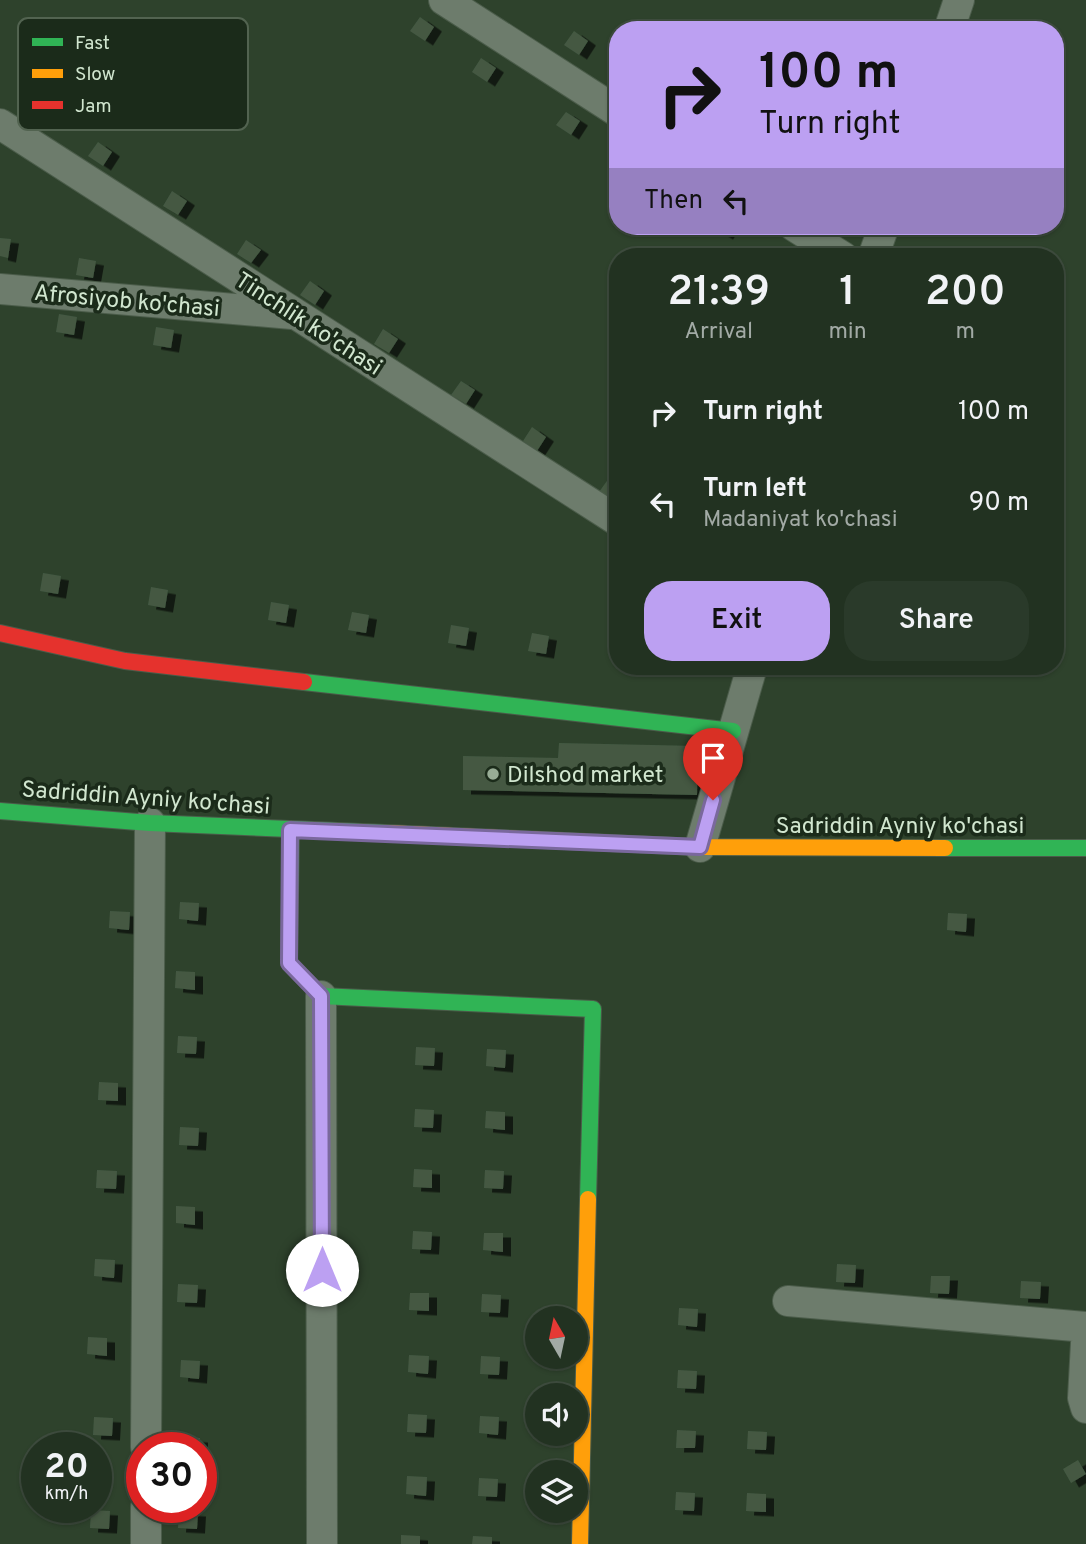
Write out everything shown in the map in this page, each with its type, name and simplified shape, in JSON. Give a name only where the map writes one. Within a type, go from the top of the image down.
[{"type":"street","points":[[444,0],[609,106]]},
{"type":"street","points":[[952,21],[959,0]]},
{"type":"street","name":"Tinchlik ko'chasi","points":[[0,124],[609,515]]},
{"type":"street","points":[[808,235],[828,248]]},
{"type":"street","name":"Afrosiyob ko'chasi","points":[[0,289],[296,314]]},
{"type":"street","points":[[0,633],[125,661],[733,731]]},
{"type":"street","points":[[700,847],[750,675]]},
{"type":"street","name":"Sadriddin Ayniy ko'chasi","points":[[0,811],[150,823],[700,847],[1086,848]]},
{"type":"street","points":[[146,1432],[150,823]]},
{"type":"street","points":[[290,830],[289,963],[321,996],[593,1009],[580,1544]]},
{"type":"street","points":[[321,996],[322,1544]]},
{"type":"street","points":[[788,1301],[1086,1327]]},
{"type":"street","points":[[1086,1343],[1083,1398],[1086,1408]]},
{"type":"street","points":[[146,1523],[146,1544]]},
{"type":"building","points":[[420,17],[434,27],[425,41],[410,31]]},
{"type":"building","points":[[574,31],[588,41],[579,55],[564,45]]},
{"type":"building","points":[[481,58],[496,68],[487,82],[472,72]]},
{"type":"building","points":[[566,112],[580,121],[571,135],[556,125]]},
{"type":"building","points":[[98,142],[112,152],[103,166],[88,156]]},
{"type":"building","points":[[172,191],[187,201],[178,215],[163,206]]},
{"type":"building","points":[[0,238],[11,239],[8,258],[0,256]]},
{"type":"building","points":[[246,240],[261,250],[251,263],[237,254]]},
{"type":"building","points":[[79,258],[96,261],[93,278],[76,275]]},
{"type":"building","points":[[310,281],[324,291],[315,305],[300,295]]},
{"type":"building","points":[[59,314],[77,317],[74,335],[56,332]]},
{"type":"building","points":[[156,327],[174,330],[171,348],[153,345]]},
{"type":"building","points":[[383,329],[398,339],[389,353],[374,344]]},
{"type":"building","points":[[461,381],[475,390],[466,404],[451,395]]},
{"type":"building","points":[[532,427],[546,437],[537,451],[523,441]]},
{"type":"building","points":[[609,478],[609,498],[599,492]]},
{"type":"building","points":[[43,573],[61,576],[58,594],[40,591]]},
{"type":"building","points":[[151,587],[168,590],[165,608],[148,605]]},
{"type":"building","points":[[271,602],[289,605],[286,623],[268,620]]},
{"type":"building","points":[[352,612],[369,615],[366,633],[348,630]]},
{"type":"building","points":[[451,625],[469,628],[466,646],[448,643]]},
{"type":"building","points":[[532,633],[549,636],[546,654],[528,651]]},
{"type":"building","points":[[559,743],[698,746],[697,795],[463,790],[463,756],[558,758]]},
{"type":"building","points":[[180,902],[199,903],[198,921],[179,919]]},
{"type":"building","points":[[110,911],[130,912],[129,930],[109,928]]},
{"type":"building","points":[[948,913],[967,914],[966,932],[947,930]]},
{"type":"building","points":[[176,971],[195,972],[195,990],[175,988]]},
{"type":"building","points":[[178,1036],[197,1037],[196,1054],[177,1053]]},
{"type":"building","points":[[416,1047],[435,1048],[434,1066],[415,1065]]},
{"type":"building","points":[[487,1049],[506,1050],[505,1068],[486,1066]]},
{"type":"building","points":[[99,1082],[118,1083],[118,1101],[98,1100]]},
{"type":"building","points":[[415,1109],[434,1110],[433,1128],[414,1127]]},
{"type":"building","points":[[486,1111],[505,1112],[505,1130],[485,1128]]},
{"type":"building","points":[[180,1127],[199,1128],[198,1146],[179,1145]]},
{"type":"building","points":[[414,1169],[432,1170],[432,1188],[413,1187]]},
{"type":"building","points":[[97,1170],[117,1171],[116,1189],[96,1188]]},
{"type":"building","points":[[485,1170],[504,1171],[503,1189],[484,1188]]},
{"type":"building","points":[[176,1206],[195,1207],[195,1225],[176,1223]]},
{"type":"building","points":[[413,1231],[432,1232],[431,1250],[412,1249]]},
{"type":"building","points":[[484,1233],[503,1233],[503,1252],[483,1250]]},
{"type":"building","points":[[95,1259],[115,1260],[114,1278],[94,1276]]},
{"type":"building","points":[[837,1264],[856,1265],[855,1283],[836,1282]]},
{"type":"building","points":[[931,1276],[950,1276],[949,1294],[930,1293]]},
{"type":"building","points":[[1021,1281],[1041,1282],[1040,1299],[1020,1298]]},
{"type":"building","points":[[178,1284],[198,1285],[197,1303],[177,1302]]},
{"type":"building","points":[[410,1293],[429,1293],[429,1311],[409,1310]]},
{"type":"building","points":[[482,1294],[501,1295],[500,1313],[481,1312]]},
{"type":"building","points":[[679,1308],[698,1309],[697,1327],[678,1325]]},
{"type":"building","points":[[88,1337],[107,1338],[107,1356],[87,1354]]},
{"type":"building","points":[[409,1355],[429,1356],[428,1374],[408,1372]]},
{"type":"building","points":[[481,1356],[500,1357],[499,1375],[480,1374]]},
{"type":"building","points":[[181,1360],[200,1361],[199,1379],[180,1377]]},
{"type":"building","points":[[678,1370],[697,1371],[696,1389],[677,1388]]},
{"type":"building","points":[[408,1414],[427,1415],[426,1433],[407,1432]]},
{"type":"building","points":[[480,1416],[499,1417],[498,1435],[479,1433]]},
{"type":"building","points":[[94,1417],[113,1418],[112,1436],[112,1432],[93,1432]]},
{"type":"building","points":[[677,1430],[696,1431],[695,1448],[676,1448]]},
{"type":"building","points":[[748,1431],[767,1432],[766,1450],[747,1449]]},
{"type":"building","points":[[1078,1460],[1086,1474],[1071,1483],[1063,1469]]},
{"type":"building","points":[[407,1476],[427,1477],[426,1496],[406,1494]]},
{"type":"building","points":[[479,1478],[498,1479],[497,1497],[478,1496]]},
{"type":"building","points":[[676,1492],[695,1493],[694,1511],[675,1510]]},
{"type":"building","points":[[747,1493],[766,1494],[766,1512],[746,1511]]},
{"type":"building","points":[[90,1523],[109,1523],[109,1529],[90,1528]]},
{"type":"building","points":[[178,1523],[197,1523],[197,1529],[178,1528]]},
{"type":"building","points":[[401,1535],[420,1536],[420,1544],[401,1544]]},
{"type":"building","points":[[473,1536],[492,1537],[492,1544],[472,1544]]},
{"type":"traffic: fast","points":[[304,682],[733,731]]},
{"type":"traffic: fast","points":[[0,811],[150,823],[385,833]]},
{"type":"traffic: fast","points":[[291,829],[289,963],[321,996],[593,1009],[588,1199]]},
{"type":"traffic: fast","points":[[945,848],[1086,848]]},
{"type":"traffic: slow","points":[[385,833],[700,847],[945,848]]},
{"type":"traffic: slow","points":[[580,1544],[588,1199]]},
{"type":"traffic: jam","points":[[0,633],[125,661],[304,682]]},
{"type":"place","name":"Dilshod market","points":[[493,774]]},
{"type":"route","points":[[322,1270],[321,996],[289,963],[290,830],[700,847],[713,800]]}]
